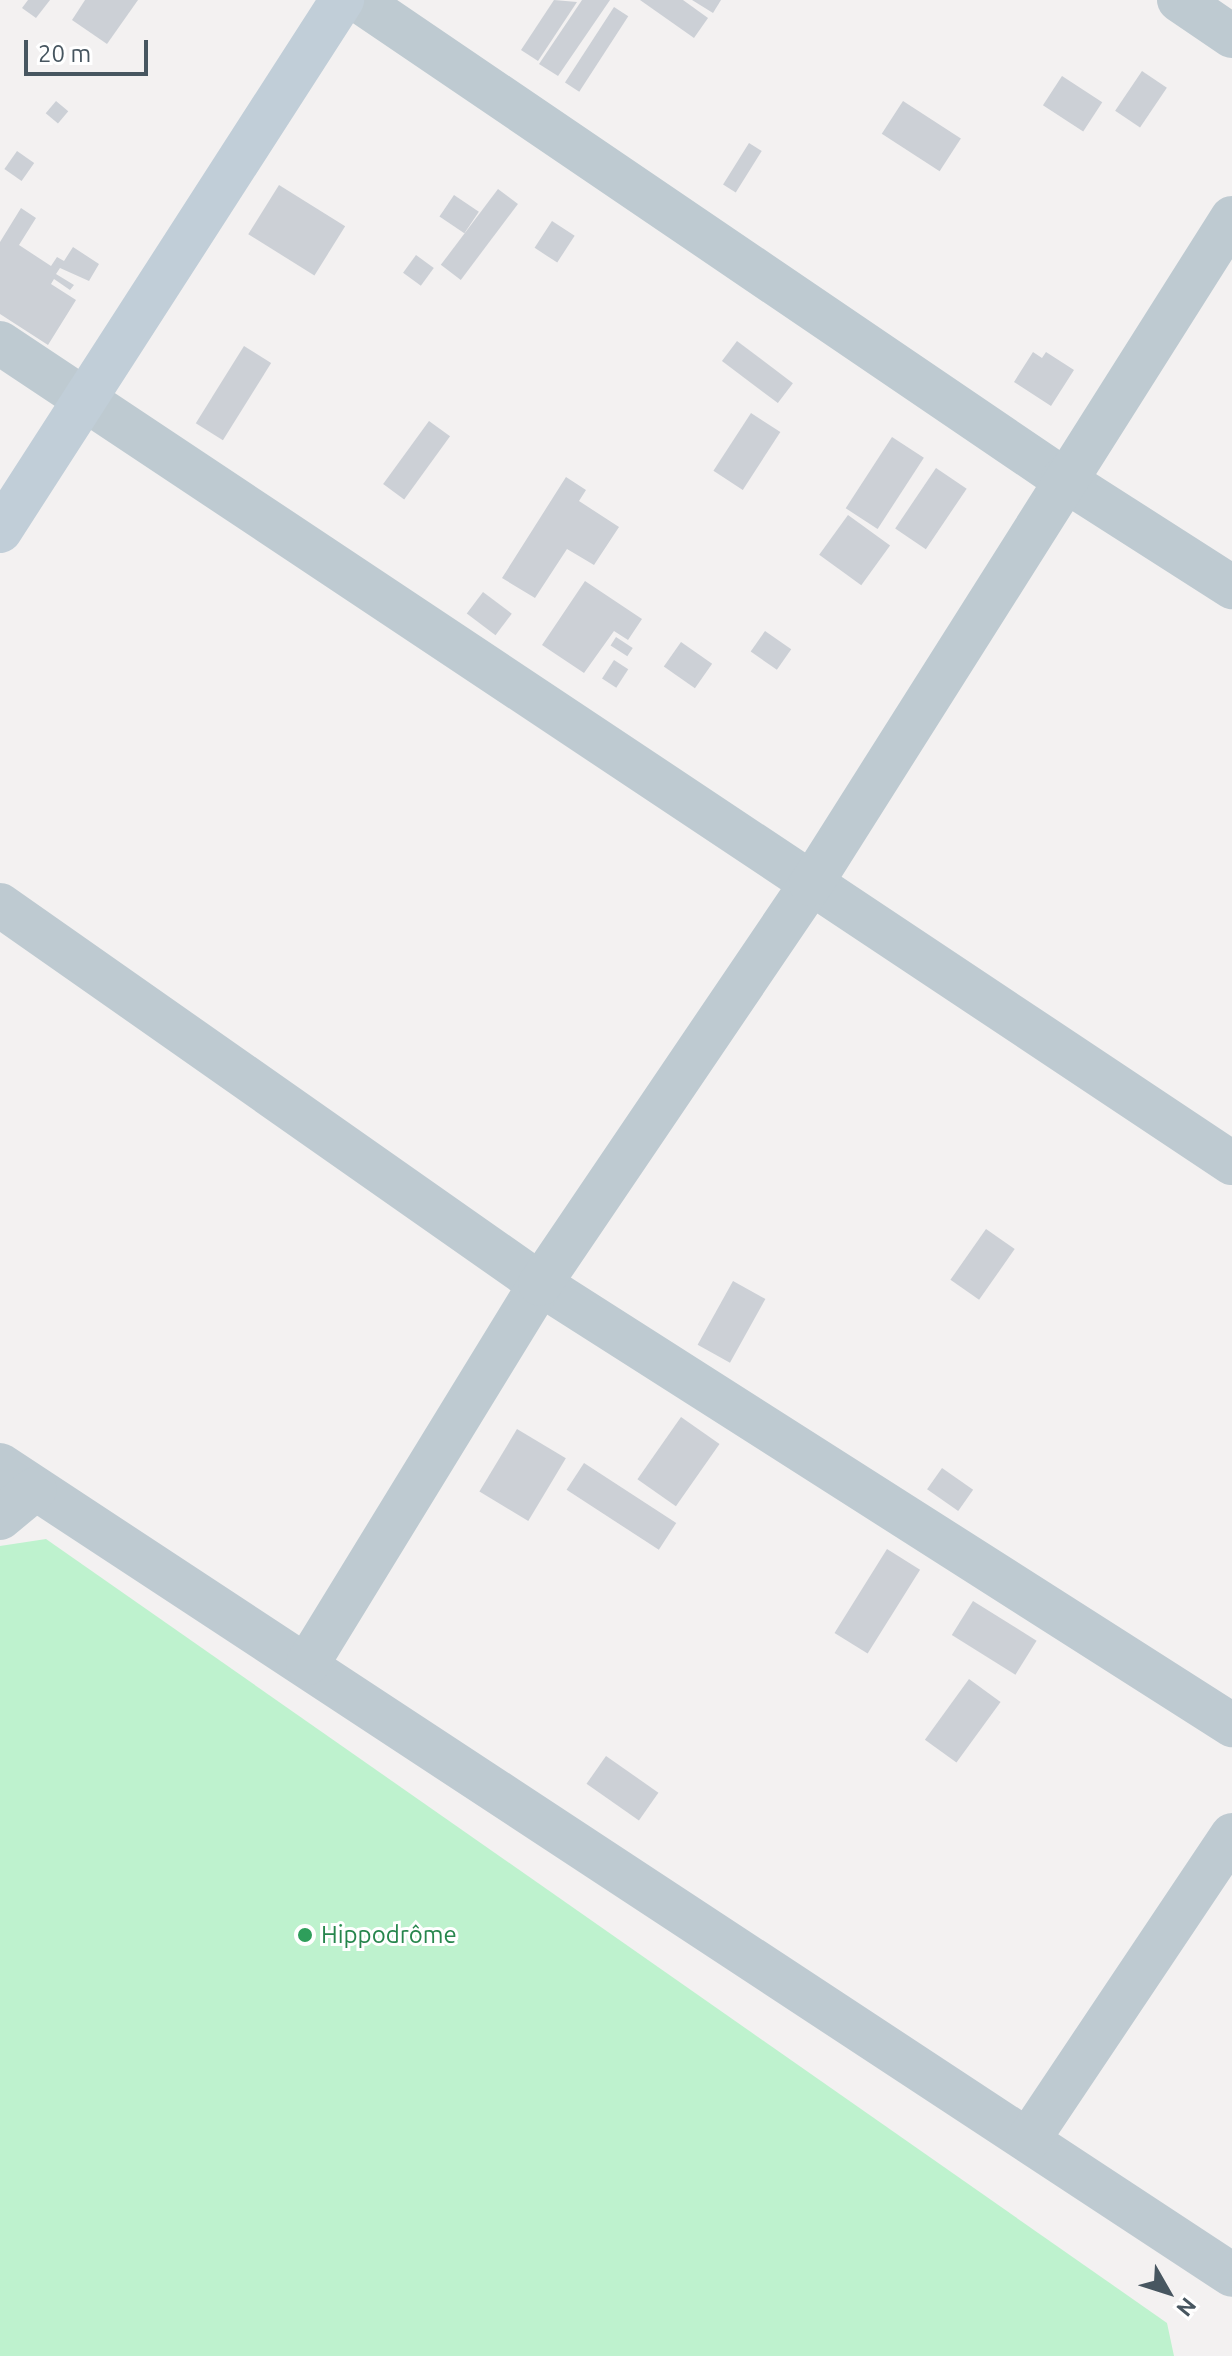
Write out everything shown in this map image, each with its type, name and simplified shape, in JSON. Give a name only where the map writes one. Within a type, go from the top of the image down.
[{"type":"street","points":[[0,531],[87,401],[342,0]]},
{"type":"street","points":[[358,0],[1063,479],[1232,587]]},
{"type":"street","points":[[1179,0],[1232,36]]},
{"type":"street","points":[[308,1663],[540,1284],[811,884],[1063,479],[1232,218]]},
{"type":"street","points":[[0,343],[1232,1163]]},
{"type":"street","points":[[0,905],[540,1284],[1232,1725]]},
{"type":"street","points":[[0,1518],[18,1477],[308,1663],[1232,2275]]},
{"type":"street","points":[[1028,2140],[1232,1835]]},
{"type":"green space","name":"Hippodrôme","points":[[46,1539],[1167,2323],[1174,2356],[0,2356],[0,1546]]},
{"type":"building","points":[[28,0],[50,0],[36,18],[22,8]]},
{"type":"building","points":[[85,0],[138,0],[107,44],[72,20]]},
{"type":"building","points":[[554,0],[577,2],[538,61],[521,50]]},
{"type":"building","points":[[582,0],[610,0],[558,76],[539,64]]},
{"type":"building","points":[[640,0],[683,0],[708,18],[694,38]]},
{"type":"building","points":[[692,0],[721,0],[713,13]]},
{"type":"building","points":[[614,7],[628,16],[579,92],[565,82]]},
{"type":"building","points":[[1142,71],[1167,88],[1140,128],[1115,111]]},
{"type":"building","points":[[1062,76],[1102,102],[1083,131],[1043,105]]},
{"type":"building","points":[[56,101],[68,111],[58,124],[46,113]]},
{"type":"building","points":[[903,101],[961,139],[940,171],[882,134]]},
{"type":"building","points":[[749,143],[762,151],[736,193],[723,185]]},
{"type":"building","points":[[17,151],[34,163],[22,181],[4,169]]},
{"type":"building","points":[[279,185],[345,226],[314,276],[248,234]]},
{"type":"building","points":[[498,189],[518,204],[461,280],[441,265]]},
{"type":"building","points":[[454,195],[479,212],[464,233],[439,217]]},
{"type":"building","points":[[21,208],[36,218],[19,245],[51,266],[57,257],[64,261],[73,247],[99,264],[89,281],[60,268],[56,274],[74,285],[70,290],[54,279],[51,284],[76,300],[48,345],[0,314],[0,242]]},
{"type":"building","points":[[552,221],[575,236],[557,263],[535,248]]},
{"type":"building","points":[[416,255],[434,268],[421,286],[403,273]]},
{"type":"building","points":[[737,341],[793,383],[778,403],[722,361]]},
{"type":"building","points":[[244,346],[271,363],[223,440],[196,423]]},
{"type":"building","points":[[1033,352],[1042,358],[1046,352],[1074,370],[1051,406],[1014,382]]},
{"type":"building","points":[[751,413],[780,432],[743,490],[713,471]]},
{"type":"building","points":[[429,421],[450,436],[404,499],[383,484]]},
{"type":"building","points":[[892,437],[924,458],[878,529],[846,508]]},
{"type":"building","points":[[936,468],[967,489],[926,549],[895,529]]},
{"type":"building","points":[[566,477],[586,490],[579,501],[619,527],[594,565],[567,549],[535,598],[502,578]]},
{"type":"building","points":[[848,515],[890,546],[861,585],[819,555]]},
{"type":"building","points":[[585,581],[642,619],[628,640],[614,631],[584,673],[542,645]]},
{"type":"building","points":[[483,592],[512,614],[496,635],[467,614]]},
{"type":"building","points":[[765,631],[791,649],[777,670],[751,651]]},
{"type":"building","points":[[616,637],[633,648],[627,656],[611,645]]},
{"type":"building","points":[[681,642],[712,664],[695,688],[664,667]]},
{"type":"building","points":[[614,660],[628,669],[616,688],[602,678]]},
{"type":"building","points":[[986,1229],[1015,1249],[979,1300],[950,1280]]},
{"type":"building","points":[[733,1281],[765,1299],[730,1363],[698,1345]]},
{"type":"building","points":[[681,1417],[720,1444],[676,1506],[637,1479]]},
{"type":"building","points":[[517,1429],[566,1458],[528,1521],[479,1492]]},
{"type":"building","points":[[584,1463],[676,1523],[659,1550],[567,1490]]},
{"type":"building","points":[[942,1468],[973,1490],[958,1511],[927,1489]]},
{"type":"building","points":[[887,1549],[920,1570],[868,1654],[835,1633]]},
{"type":"building","points":[[973,1601],[1037,1641],[1015,1675],[952,1635]]},
{"type":"building","points":[[969,1679],[1001,1702],[956,1763],[925,1740]]},
{"type":"building","points":[[606,1756],[658,1793],[639,1821],[586,1784]]},
{"type":"place","name":"Hippodrôme","points":[[305,1935]]}]
